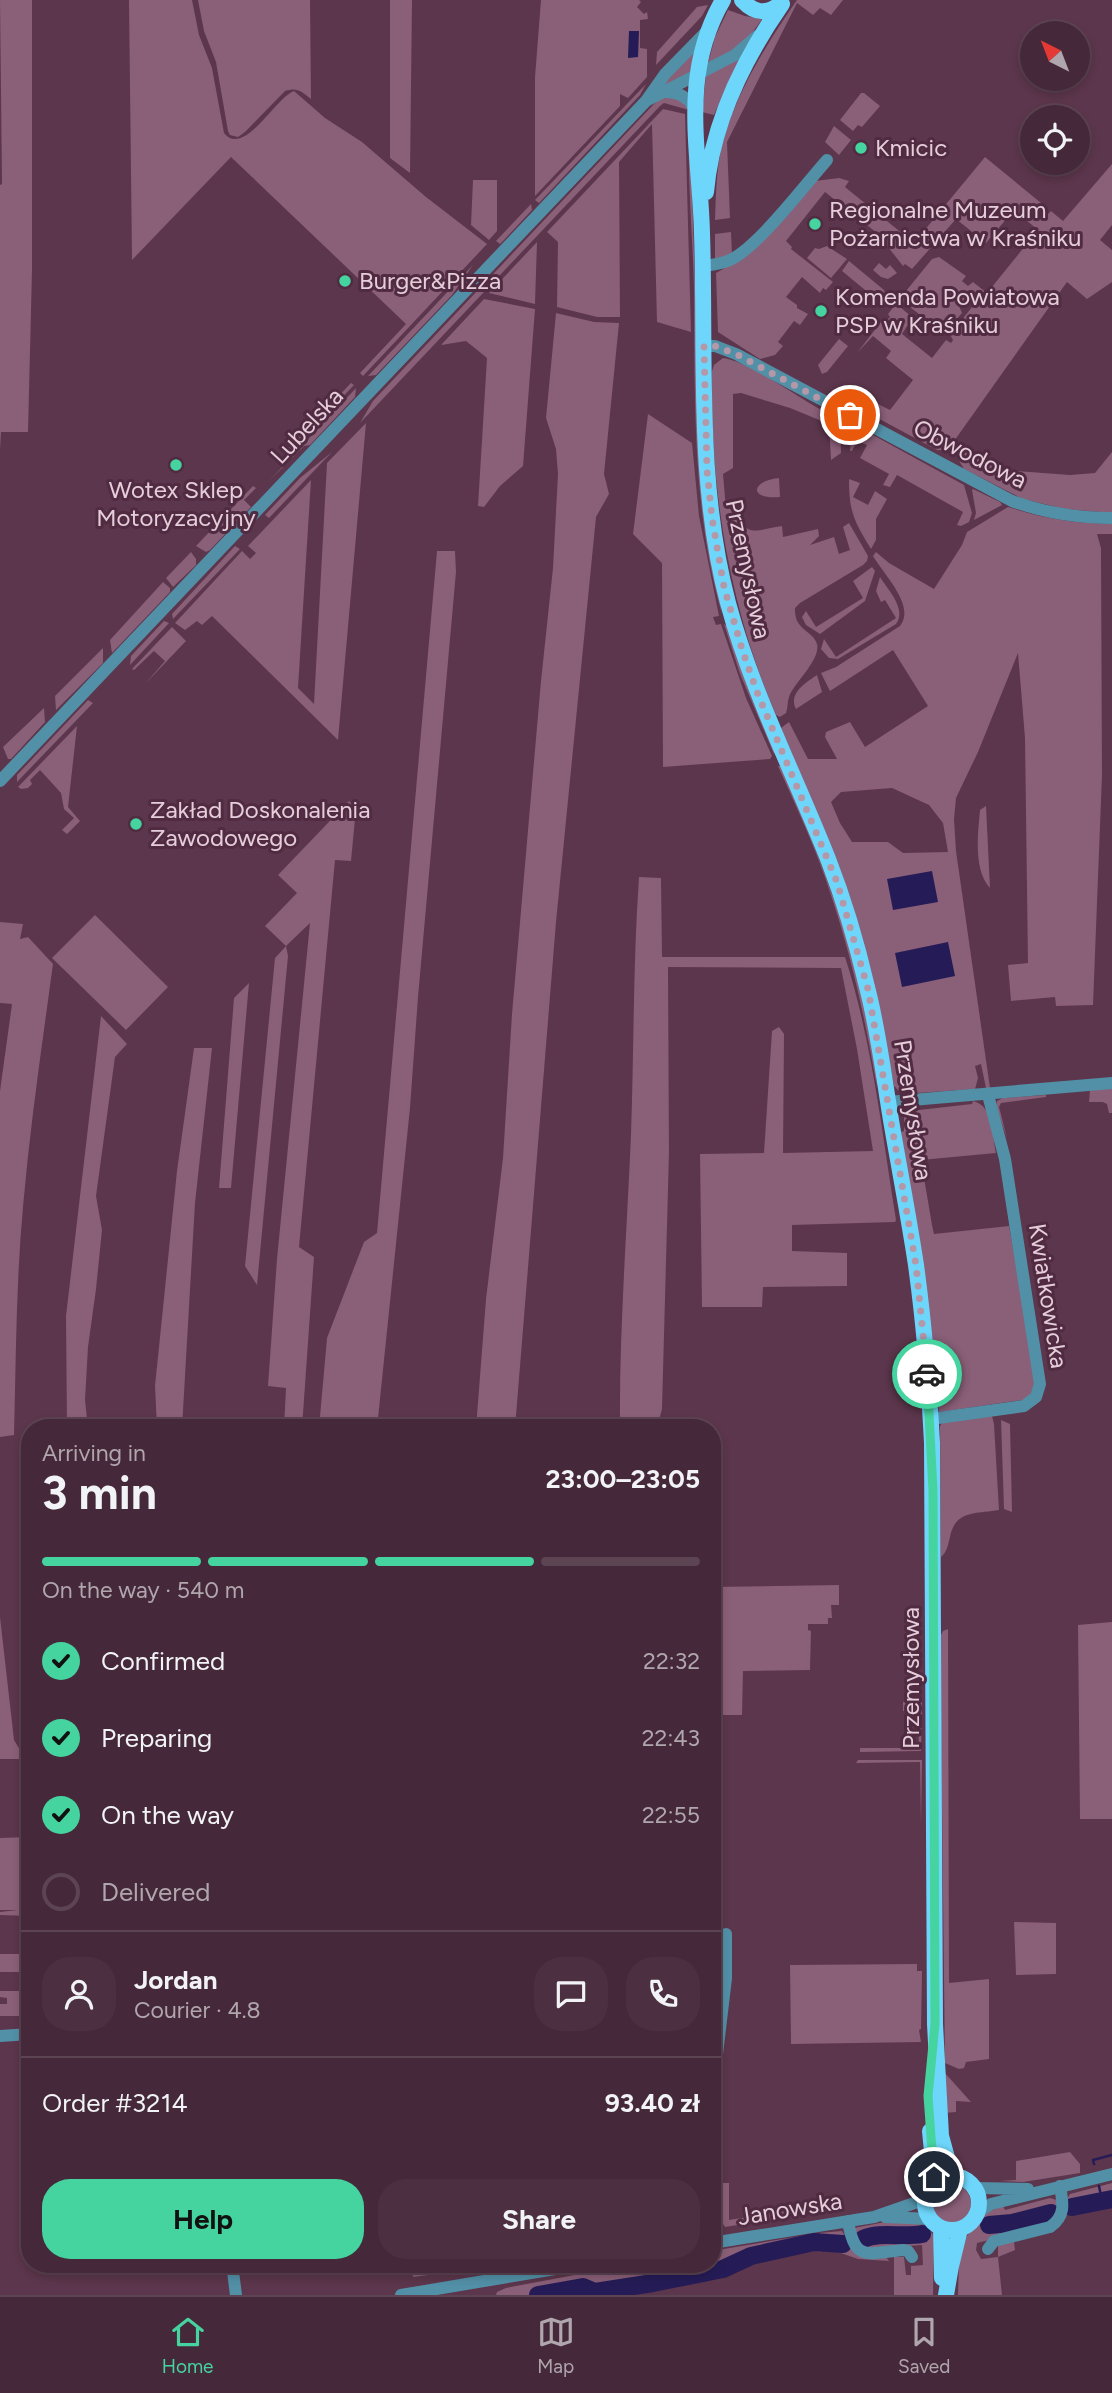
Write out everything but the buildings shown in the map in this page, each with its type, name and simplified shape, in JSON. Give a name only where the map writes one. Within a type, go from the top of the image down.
[{"type":"main road","name":"Lubelska","points":[[709,29],[723,0]]},
{"type":"main road","points":[[743,0],[750,8],[759,12],[768,11],[783,2]]},
{"type":"main road","name":"Lubelska","points":[[767,25],[783,2]]},
{"type":"main road","name":"Przemysłowa","points":[[702,229],[709,164],[718,129],[734,88],[767,25]]},
{"type":"main road","name":"Przemysłowa","points":[[709,29],[701,51],[694,107],[702,229],[707,470],[712,518],[724,587],[742,649],[842,897],[868,989],[916,1265],[931,1419],[935,2024],[941,2136],[949,2165],[958,2177]]},
{"type":"main road","name":"Przemysłowa","points":[[935,2024],[928,2096],[935,2183]]},
{"type":"main road","points":[[935,2223],[954,2230],[961,2229],[969,2224],[977,2213],[979,2199],[966,2180],[958,2177],[942,2179],[935,2183],[926,2199],[926,2211],[935,2223],[944,2295]]},
{"type":"main road","points":[[944,2295],[961,2229]]},
{"type":"street","name":"Lubelska","points":[[646,101],[735,55],[767,25]]},
{"type":"street","name":"Lubelska","points":[[0,781],[646,101],[665,74],[709,29]]},
{"type":"street","points":[[664,92],[677,92],[694,107]]},
{"type":"street","points":[[703,266],[726,262],[740,254],[827,160]]},
{"type":"street","name":"Obwodowa","points":[[704,346],[715,346],[736,354],[1012,501],[1055,514],[1112,518]]},
{"type":"street","points":[[888,1102],[1112,1083]]},
{"type":"street","name":"Kwiatkowicka","points":[[931,1419],[1024,1406],[1036,1397],[1040,1384],[1005,1159],[988,1095]]},
{"type":"street","points":[[721,2020],[726,1978],[726,1934]]},
{"type":"street","points":[[0,2036],[21,2035]]},
{"type":"street","points":[[977,2213],[991,2204],[1112,2174]]},
{"type":"street","points":[[974,2188],[1025,2189],[1060,2186]]},
{"type":"street","points":[[988,2249],[994,2241],[1050,2227],[1056,2223],[1063,2208],[1060,2186]]},
{"type":"street","name":"Janowska","points":[[721,2242],[874,2217],[926,2199]]},
{"type":"street","name":"Janowska","points":[[874,2217],[935,2223]]},
{"type":"street","points":[[848,2221],[852,2242],[858,2250],[865,2253],[904,2250],[912,2257]]},
{"type":"street","points":[[233,2273],[236,2295]]},
{"type":"street","points":[[401,2295],[532,2273]]},
{"type":"shaded area","points":[[0,0],[32,0],[32,270],[28,432],[1,432],[0,450],[2,184]]},
{"type":"shaded area","points":[[129,0],[192,0],[199,35],[212,68],[224,133],[232,139],[250,133],[294,91],[325,118],[362,142],[426,197],[487,244],[363,376],[360,373],[406,324],[231,157],[132,260]]},
{"type":"shaded area","points":[[198,0],[310,0],[311,99],[299,90],[285,91],[245,132],[238,137],[230,135],[216,62],[204,31]]},
{"type":"shaded area","points":[[390,0],[412,0],[410,173],[390,158]]},
{"type":"shaded area","points":[[541,0],[639,0],[641,2],[637,7],[644,14],[647,12],[648,19],[640,20],[640,48],[647,49],[647,77],[628,98],[620,94],[620,106],[535,196],[535,77]]},
{"type":"shaded area","points":[[797,0],[843,0],[831,15],[820,8],[813,15],[797,3],[727,142],[730,218],[715,220],[719,159],[726,130],[742,91],[763,52]]},
{"type":"shaded area","points":[[708,5],[702,16],[656,65],[657,52],[697,7]]},
{"type":"shaded area","points":[[728,10],[762,19],[739,46],[708,63],[715,37]]},
{"type":"shaded area","points":[[629,31],[639,31],[638,57],[628,58]]},
{"type":"shaded area","points":[[699,43],[694,71],[659,89]]},
{"type":"shaded area","points":[[740,57],[714,115],[702,112],[706,75]]},
{"type":"shaded area","points":[[646,84],[640,95],[539,203],[535,200]]},
{"type":"shaded area","points":[[861,93],[880,106],[862,127],[858,125],[853,131],[840,120]]},
{"type":"shaded area","points":[[669,96],[683,102],[689,110],[664,103],[660,106],[360,423],[373,401],[653,105]]},
{"type":"shaded area","points":[[663,109],[685,114],[691,332],[657,322],[652,124],[619,162],[620,317],[597,317],[557,307],[558,242],[547,232]]},
{"type":"shaded area","points":[[690,116],[701,491],[722,614],[705,535],[697,454],[689,182]]},
{"type":"shaded area","points":[[834,126],[851,140],[839,155],[825,142]]},
{"type":"shaded area","points":[[985,157],[1046,207],[1043,212],[1047,215],[1051,211],[1063,221],[1112,164],[1112,225],[1100,240],[1112,250],[1112,282],[1087,299],[1067,282],[950,448],[937,450],[872,415],[878,404],[890,410],[913,380],[886,358],[891,351],[873,336],[857,353],[884,318],[887,320],[890,317],[888,314],[895,305],[920,324],[915,332],[907,326],[902,334],[932,358],[946,340],[951,343],[953,340],[950,335],[972,307],[970,303],[962,302],[959,306],[962,313],[948,329],[941,331],[902,301],[902,296],[932,259],[939,257],[966,276],[962,281],[968,286],[973,282],[987,293],[1038,230],[1014,210],[986,243],[956,219],[912,269],[905,264],[903,266],[877,233],[825,192],[786,241],[791,249],[833,282],[820,293],[802,277],[786,297],[808,314],[800,325],[794,321],[778,342],[783,346],[775,355],[760,359],[718,332],[716,273],[732,264],[815,181],[839,178],[849,181],[845,187],[914,243]]},
{"type":"shaded area","points":[[473,180],[497,180],[497,231],[489,240],[471,225]]},
{"type":"shaded area","points":[[531,204],[532,210],[504,240],[500,244],[496,241]]},
{"type":"shaded area","points":[[731,232],[732,255],[715,258],[715,234]]},
{"type":"shaded area","points":[[537,242],[535,304],[489,293]]},
{"type":"shaded area","points":[[827,246],[847,259],[831,278],[807,258],[815,248]]},
{"type":"shaded area","points":[[849,261],[884,290],[886,297],[882,304],[842,271]]},
{"type":"shaded area","points":[[879,263],[886,269],[890,265],[897,273],[888,279],[881,277],[873,270]]},
{"type":"shaded area","points":[[473,265],[452,295],[376,375],[368,376]]},
{"type":"shaded area","points":[[484,299],[535,309],[523,466],[500,486],[484,507],[478,506],[487,358],[466,341],[441,345]]},
{"type":"shaded area","points":[[556,313],[594,322],[619,323],[604,474],[609,494],[596,517],[556,922],[516,1419],[477,1419],[486,1299],[503,1158],[512,1014],[553,568],[558,474],[556,449],[546,418]]},
{"type":"shaded area","points":[[839,339],[848,346],[827,372],[822,374],[818,365]]},
{"type":"shaded area","points":[[723,358],[762,374],[831,415],[840,425],[841,453],[831,460],[829,424],[790,408],[741,393],[733,394],[733,468],[723,474],[726,509],[732,509],[743,525],[752,530],[782,526],[783,537],[818,529],[819,536],[810,545],[834,537],[839,554],[850,550],[843,527],[849,523],[868,556],[863,565],[795,608],[797,621],[815,639],[817,650],[788,699],[786,713],[780,717],[776,715],[746,632],[726,547],[719,503],[712,415],[712,371],[714,365]]},
{"type":"shaded area","points":[[351,383],[354,385],[288,454],[286,451]]},
{"type":"shaded area","points":[[356,388],[355,397],[310,445],[304,446],[269,481]]},
{"type":"shaded area","points":[[846,391],[861,401],[859,407],[853,409],[840,401],[840,393]]},
{"type":"shaded area","points":[[648,414],[692,443],[699,516],[719,616],[713,617],[716,625],[721,624],[746,698],[772,756],[770,759],[663,767],[662,563],[633,534]]},
{"type":"shaded area","points":[[366,423],[338,740],[212,616],[202,625],[197,621],[185,630],[175,623],[242,551],[250,559],[256,553],[248,546],[311,480],[298,688],[314,704],[327,463]]},
{"type":"shaded area","points":[[862,429],[964,485],[972,513],[969,522],[957,525],[963,512],[897,475],[890,487],[883,485],[889,474],[860,458],[867,445],[857,441],[850,451],[853,431]]},
{"type":"shaded area","points":[[960,449],[1002,470],[1070,475],[1095,473],[1112,452],[1112,513],[1065,509],[1023,499],[964,469],[958,459]]},
{"type":"shaded area","points":[[332,452],[269,518],[265,515],[300,478]]},
{"type":"shaded area","points":[[779,478],[780,497],[758,493],[758,486]]},
{"type":"shaded area","points":[[849,479],[860,483],[853,497],[868,505],[875,491],[887,499],[876,519],[876,540],[871,549],[854,516]]},
{"type":"shaded area","points":[[253,486],[256,488],[244,500],[251,507],[210,550],[206,552],[196,546]]},
{"type":"shaded area","points":[[973,489],[1002,505],[974,520],[976,513]]},
{"type":"shaded area","points":[[1008,507],[1060,520],[1112,524],[1112,534],[1097,534],[1101,548],[1102,775],[1093,1005],[1056,1006],[1055,997],[1011,1001],[1008,965],[1028,963],[1025,738],[1018,653],[978,752],[956,798],[954,819],[956,851],[990,1088],[986,1088],[981,1064],[975,1066],[978,1078],[975,1089],[902,1094],[894,1086],[876,992],[781,728],[789,722],[808,759],[837,759],[825,737],[826,732],[850,722],[865,747],[928,706],[893,650],[830,691],[821,673],[836,667],[900,626],[904,618],[904,609],[897,591],[873,556],[876,552],[889,563],[934,589],[962,545],[967,532]],"holes":[[[892,788],[929,805],[943,823],[948,852],[903,853],[888,842],[852,842],[831,802],[841,792]]]},
{"type":"shaded area","points":[[235,546],[240,549],[173,619],[172,614]]},
{"type":"shaded area","points":[[437,551],[455,551],[456,572],[410,1108],[378,1419],[320,1419],[327,1338],[364,1242],[377,1233]]},
{"type":"shaded area","points":[[191,552],[196,559],[196,565],[173,587],[166,578]]},
{"type":"shaded area","points":[[872,567],[875,571],[865,601],[820,634],[806,625],[802,617],[806,611],[816,627],[863,598],[853,581]]},
{"type":"shaded area","points":[[880,577],[898,606],[899,618],[896,624],[838,659],[829,658],[821,649],[824,639],[836,657],[896,618],[885,600],[881,602],[876,591]]},
{"type":"shaded area","points":[[163,582],[170,588],[170,592],[112,653],[110,640]]},
{"type":"shaded area","points":[[164,621],[169,623],[130,665],[131,656]]},
{"type":"shaded area","points":[[724,624],[727,626],[774,754],[740,674]]},
{"type":"shaded area","points":[[172,627],[186,641],[145,684],[165,661],[154,651],[132,669]]},
{"type":"shaded area","points":[[103,648],[103,663],[56,710],[55,696]]},
{"type":"shaded area","points":[[817,675],[822,692],[796,709],[796,694]]},
{"type":"shaded area","points":[[88,700],[93,703],[17,782],[17,775]]},
{"type":"shaded area","points":[[44,708],[45,722],[11,759],[8,759],[3,747]]},
{"type":"shaded area","points":[[77,726],[68,807],[80,821],[67,834],[62,830],[74,818],[64,809],[61,793],[40,770],[30,780],[32,784],[28,788],[18,787]]},
{"type":"shaded area","points":[[778,766],[781,766],[828,883],[855,965],[873,1047],[877,1088],[858,991],[839,919],[813,846]]},
{"type":"shaded area","points":[[349,801],[356,808],[351,861],[335,860],[299,1247],[314,1257],[303,1419],[284,1419],[286,1388],[268,1386],[277,1259],[310,923],[286,946],[265,926],[297,893],[278,875]]},
{"type":"shaded area","points":[[986,806],[990,888],[981,871],[978,851],[980,810]]},
{"type":"shaded area","points":[[932,871],[938,902],[893,910],[887,879]]},
{"type":"shaded area","points":[[639,877],[661,878],[662,957],[845,957],[869,1054],[896,1220],[792,1225],[792,1251],[847,1253],[847,1286],[763,1287],[762,1307],[702,1307],[700,1154],[764,1153],[772,1031],[779,1027],[784,1034],[783,1153],[873,1151],[841,968],[668,967],[669,1152],[662,1409],[659,1419],[620,1419]]},
{"type":"shaded area","points":[[95,915],[168,987],[126,1030],[52,958]]},
{"type":"shaded area","points":[[0,922],[23,924],[20,939],[28,937],[53,964],[23,1207],[14,1435],[0,1437],[0,1091],[12,1004],[0,1003]]},
{"type":"shaded area","points":[[948,942],[955,976],[902,987],[895,953]]},
{"type":"shaded area","points":[[286,946],[288,956],[257,1285],[245,1266],[275,958]]},
{"type":"shaded area","points":[[249,983],[231,1188],[219,1188],[234,998]]},
{"type":"shaded area","points":[[101,1016],[127,1044],[115,1057],[96,1196],[102,1230],[88,1347],[85,1400],[87,1419],[67,1419],[66,1316]]},
{"type":"shaded area","points":[[194,1048],[212,1048],[195,1203],[183,1419],[157,1419],[155,1386],[177,1171]]},
{"type":"shaded area","points":[[1112,1088],[1112,1113],[1109,1113],[1107,1104],[1103,1102],[1089,1102],[1090,1090]]},
{"type":"shaded area","points":[[1046,1095],[1001,1103],[999,1107],[1007,1138],[996,1106],[997,1101],[1003,1098]]},
{"type":"shaded area","points":[[973,1101],[980,1104],[988,1115],[996,1153],[921,1160],[934,1234],[1009,1226],[1037,1379],[1029,1399],[939,1412],[927,1295],[901,1132],[904,1131],[904,1117],[910,1111],[972,1104]]},
{"type":"shaded area","points":[[992,1416],[999,1510],[968,1515],[957,1522],[941,1557],[940,1426],[942,1423]]},
{"type":"shaded area","points":[[1001,1420],[1010,1424],[1012,1512],[1004,1509]]},
{"type":"shaded area","points":[[839,1585],[839,1605],[831,1605],[832,1618],[828,1618],[828,1624],[808,1624],[808,1630],[811,1631],[810,1670],[743,1671],[742,1715],[721,1715],[721,1587]]},
{"type":"shaded area","points":[[0,1617],[14,1740],[21,1750],[21,1759],[0,1759]]},
{"type":"shaded area","points":[[1112,1622],[1112,1819],[1080,1819],[1078,1625]]},
{"type":"shaded area","points":[[948,1629],[949,1983],[989,1979],[989,2059],[966,2062],[964,2068],[959,2069],[945,2063],[940,1637],[943,1631]]},
{"type":"shaded area","points":[[903,1702],[922,1702],[921,1751],[860,1752],[860,1748],[919,1748],[918,1711],[903,1711]]},
{"type":"shaded area","points":[[858,1760],[922,1760],[921,1826],[920,1762],[856,1763]]},
{"type":"shaded area","points":[[21,1837],[21,1916],[0,1915],[0,1912],[18,1910],[0,1910],[0,1838]]},
{"type":"shaded area","points":[[1014,1922],[1056,1923],[1056,1974],[1016,1975]]},
{"type":"shaded area","points":[[0,1954],[21,1954],[21,1972],[0,1972]]},
{"type":"shaded area","points":[[917,1964],[917,1971],[922,1971],[919,2030],[921,2042],[791,2044],[790,1965]]},
{"type":"shaded area","points":[[0,1991],[21,1991],[21,2016],[0,2016],[0,2004],[7,2004],[7,1998],[0,1997]]},
{"type":"shaded area","points":[[944,2072],[971,2102],[956,2101],[956,2112],[944,2113]]},
{"type":"shaded area","points":[[1070,2152],[1080,2164],[1080,2173],[1023,2182],[1000,2181],[1016,2180],[1016,2161]]},
{"type":"shaded area","points":[[723,2183],[729,2183],[729,2220],[786,2211],[787,2217],[725,2227]]},
{"type":"shaded area","points":[[1112,2183],[1112,2196],[1067,2206],[1070,2194]]},
{"type":"shaded area","points":[[951,2184],[959,2185],[965,2190],[970,2196],[970,2212],[965,2218],[959,2223],[951,2224],[943,2223],[937,2218],[932,2212],[931,2204],[932,2196],[937,2190],[943,2185]]},
{"type":"shaded area","points":[[1050,2198],[1057,2200],[1059,2212],[1041,2227],[977,2243],[976,2250],[981,2259],[998,2257],[1002,2295],[958,2295],[959,2261],[963,2241],[985,2213],[1003,2206],[1005,2210]]},
{"type":"shaded area","points":[[885,2222],[919,2224],[930,2230],[934,2236],[933,2295],[894,2295],[894,2257],[904,2257],[906,2275],[911,2275],[911,2266],[923,2265],[922,2245],[862,2249],[854,2228]]},
{"type":"shaded area","points":[[842,2231],[849,2243],[886,2257],[889,2261],[858,2259],[821,2246],[820,2254],[819,2233]]},
{"type":"shaded area","points":[[812,2234],[814,2241],[750,2256],[721,2267],[721,2249]]},
{"type":"shaded area","points":[[1010,2240],[1014,2242],[1015,2250],[998,2257],[998,2246]]},
{"type":"shaded area","points":[[413,2273],[445,2273],[413,2277]]},
{"type":"shaded area","points":[[586,2273],[695,2273],[595,2291],[583,2286],[532,2295],[496,2295],[506,2288]]},
{"type":"waterway","points":[[1094,2164],[1093,2160],[1112,2155]]},
{"type":"waterway","points":[[1099,2186],[1102,2201]]},
{"type":"waterway","points":[[1072,2207],[1112,2199]]},
{"type":"waterway","points":[[989,2225],[1012,2223],[1051,2213]]},
{"type":"waterway","points":[[863,2239],[877,2235],[922,2234]]},
{"type":"waterway","points":[[721,2269],[751,2256],[814,2242],[843,2244]]},
{"type":"waterway","points":[[538,2295],[583,2287],[595,2292],[703,2273]]},
{"type":"way so far","points":[[850,415],[736,354],[715,346],[704,346],[707,470],[724,587],[757,692],[837,882],[868,989],[916,1265],[927,1374]]},
{"type":"place","name":"Kmicic","points":[[861,148]]},
{"type":"place","name":"Regionalne Muzeum Pożarnictwa w Kraśniku","points":[[815,224]]},
{"type":"place","name":"Burger&Pizza","points":[[345,281]]},
{"type":"place","name":"Komenda Powiatowa PSP w Kraśniku","points":[[821,311]]},
{"type":"place","name":"Wotex Sklep Motoryzacyjny","points":[[176,465]]},
{"type":"place","name":"Zakład Doskonalenia Zawodowego","points":[[136,824]]},
{"type":"route","points":[[927,1374],[933,1491],[935,2024],[928,2096],[934,2177]]}]
